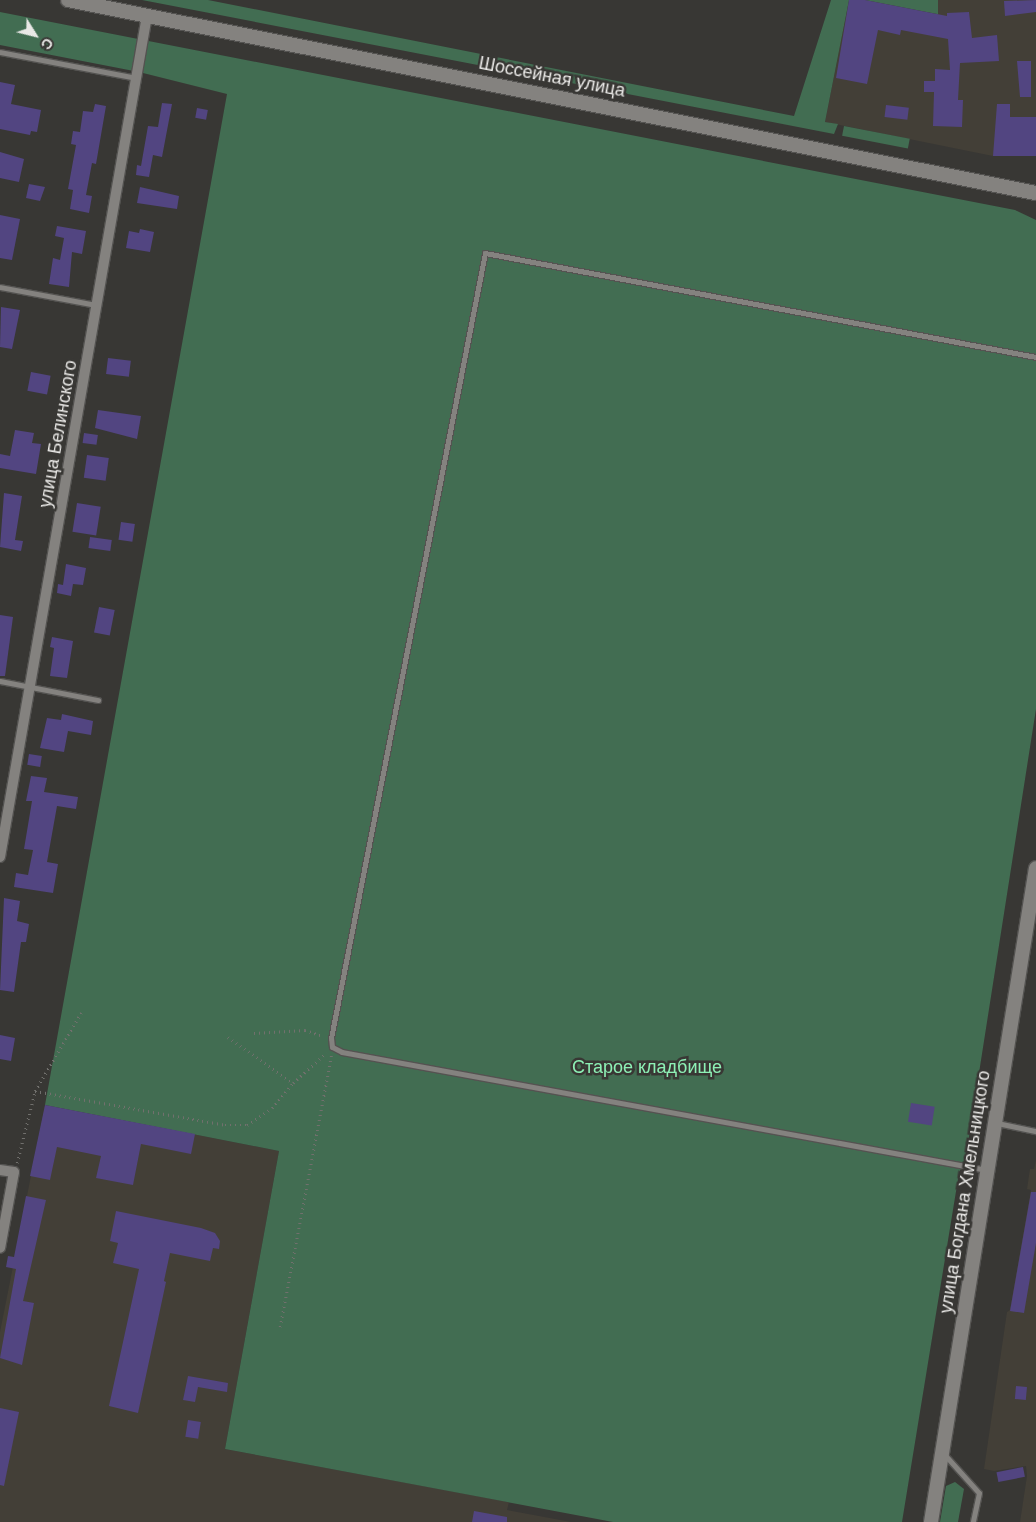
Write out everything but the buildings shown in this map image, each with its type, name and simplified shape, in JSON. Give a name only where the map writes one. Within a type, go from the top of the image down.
[{"type":"main road","name":"Шоссейная улица","points":[[68,0],[1033,194]]},
{"type":"main road","name":"улица Богдана Хмельницкого","points":[[931,1522],[1036,868]]},
{"type":"street","name":"улица Белинского","points":[[0,858],[147,16]]},
{"type":"street","points":[[0,1170],[14,1172],[0,1248]]},
{"type":"lane","points":[[0,52],[136,78]]},
{"type":"lane","points":[[987,1170],[342,1052],[332,1047],[342,983],[485,253],[1036,357]]},
{"type":"lane","points":[[0,287],[96,306]]},
{"type":"lane","points":[[0,681],[98,700]]},
{"type":"lane","points":[[995,1123],[1036,1131]]},
{"type":"lane","points":[[942,1451],[979,1493],[973,1522]]},
{"type":"path","points":[[14,1172],[36,1091],[81,1013]]},
{"type":"path","points":[[254,1033],[310,1031],[324,1037],[332,1047],[280,1327]]},
{"type":"path","points":[[228,1037],[294,1083]]},
{"type":"path","points":[[36,1091],[235,1126],[260,1119],[332,1047]]},
{"type":"shaded area","points":[[849,0],[865,0],[937,14],[938,0],[1036,0],[1036,156],[993,156],[825,122]]},
{"type":"shaded area","points":[[45,1105],[279,1151],[225,1449],[509,1502],[507,1510],[571,1522],[0,1522],[0,1332]]},
{"type":"shaded area","points":[[1036,1160],[1036,1522],[1020,1522],[1027,1476],[1026,1466],[994,1471],[984,1469],[1007,1312],[1010,1310],[1031,1190],[1027,1189],[1030,1169],[1034,1169]]},
{"type":"green space","points":[[142,0],[208,0],[794,116],[831,0],[849,0],[825,122],[838,124],[834,134]]},
{"type":"green space","points":[[865,0],[938,0],[938,14],[937,14]]},
{"type":"green space","name":"Старое кладбище","points":[[0,12],[1015,210],[1036,220],[1036,709],[966,1156],[959,1173],[902,1522],[613,1522],[225,1449],[279,1151],[45,1105],[227,94],[139,72],[0,45]]},
{"type":"green space","points":[[844,126],[910,139],[908,149],[842,136]]},
{"type":"green space","points":[[955,1482],[964,1489],[958,1522],[940,1522],[946,1486]]}]
